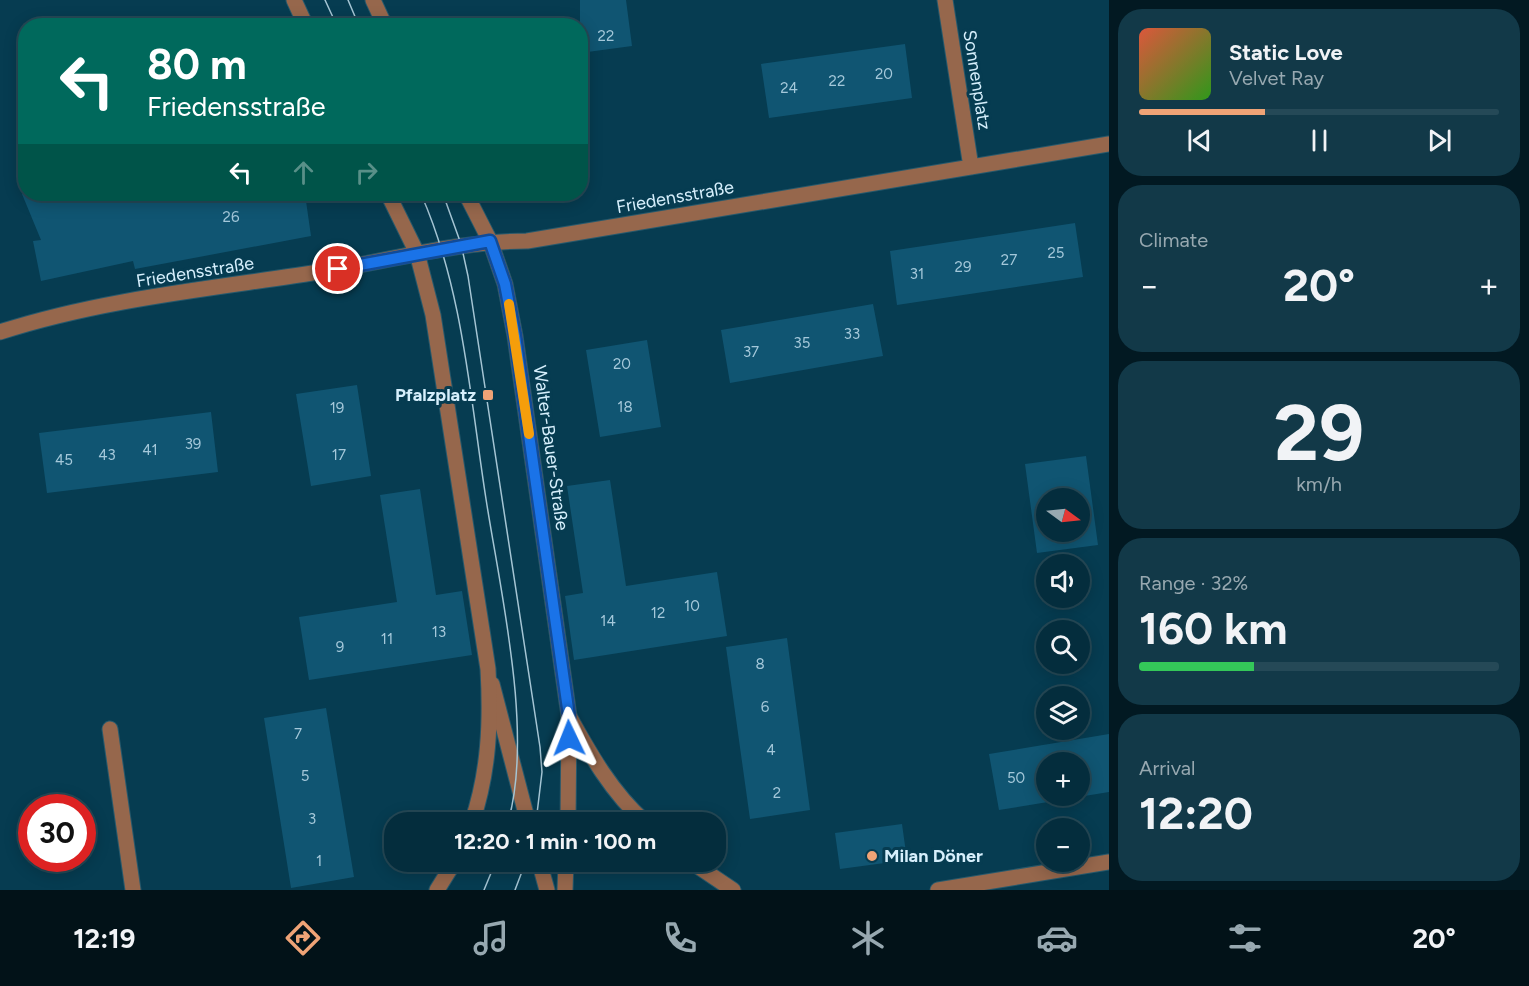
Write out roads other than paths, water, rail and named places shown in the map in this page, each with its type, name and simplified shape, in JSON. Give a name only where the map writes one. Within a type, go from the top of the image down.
[{"type":"street","points":[[294,0],[302,18]]},
{"type":"street","points":[[373,0],[381,18]]},
{"type":"street","name":"Sonnenplatz","points":[[945,0],[971,167]]},
{"type":"street","name":"Friedensstraße","points":[[0,332],[77,311],[360,265],[417,253],[490,241],[528,241],[1109,144]]},
{"type":"street","points":[[391,201],[417,253],[433,315],[488,669],[491,719],[484,777],[475,812]]},
{"type":"street","name":"Walter-Bauer-Straße","points":[[470,201],[490,241],[505,284],[515,336],[569,716]]},
{"type":"street","points":[[488,669],[525,812]]},
{"type":"street","points":[[568,812],[569,716]]},
{"type":"street","points":[[569,716],[597,766],[634,812]]},
{"type":"street","points":[[110,729],[133,890]]},
{"type":"street","points":[[938,890],[1109,862]]},
{"type":"street","points":[[436,890],[448,872]]},
{"type":"street","points":[[542,872],[547,890]]},
{"type":"street","points":[[565,890],[566,872]]},
{"type":"street","points":[[706,872],[733,890]]},
{"type":"tram line","points":[[325,0],[333,18]]},
{"type":"tram line","points":[[348,0],[356,18]]},
{"type":"tram line","points":[[424,201],[447,267],[456,305],[506,618],[512,661],[518,747],[515,786],[510,812]]},
{"type":"tram line","points":[[446,201],[461,244],[468,276],[540,747],[542,772],[537,812]]},
{"type":"tram line","points":[[484,890],[491,872]]},
{"type":"tram line","points":[[515,890],[522,872]]},
{"type":"place","name":"Pfalzplatz","points":[[488,395]]},
{"type":"place","name":"Milan Döner","points":[[872,856]]}]
